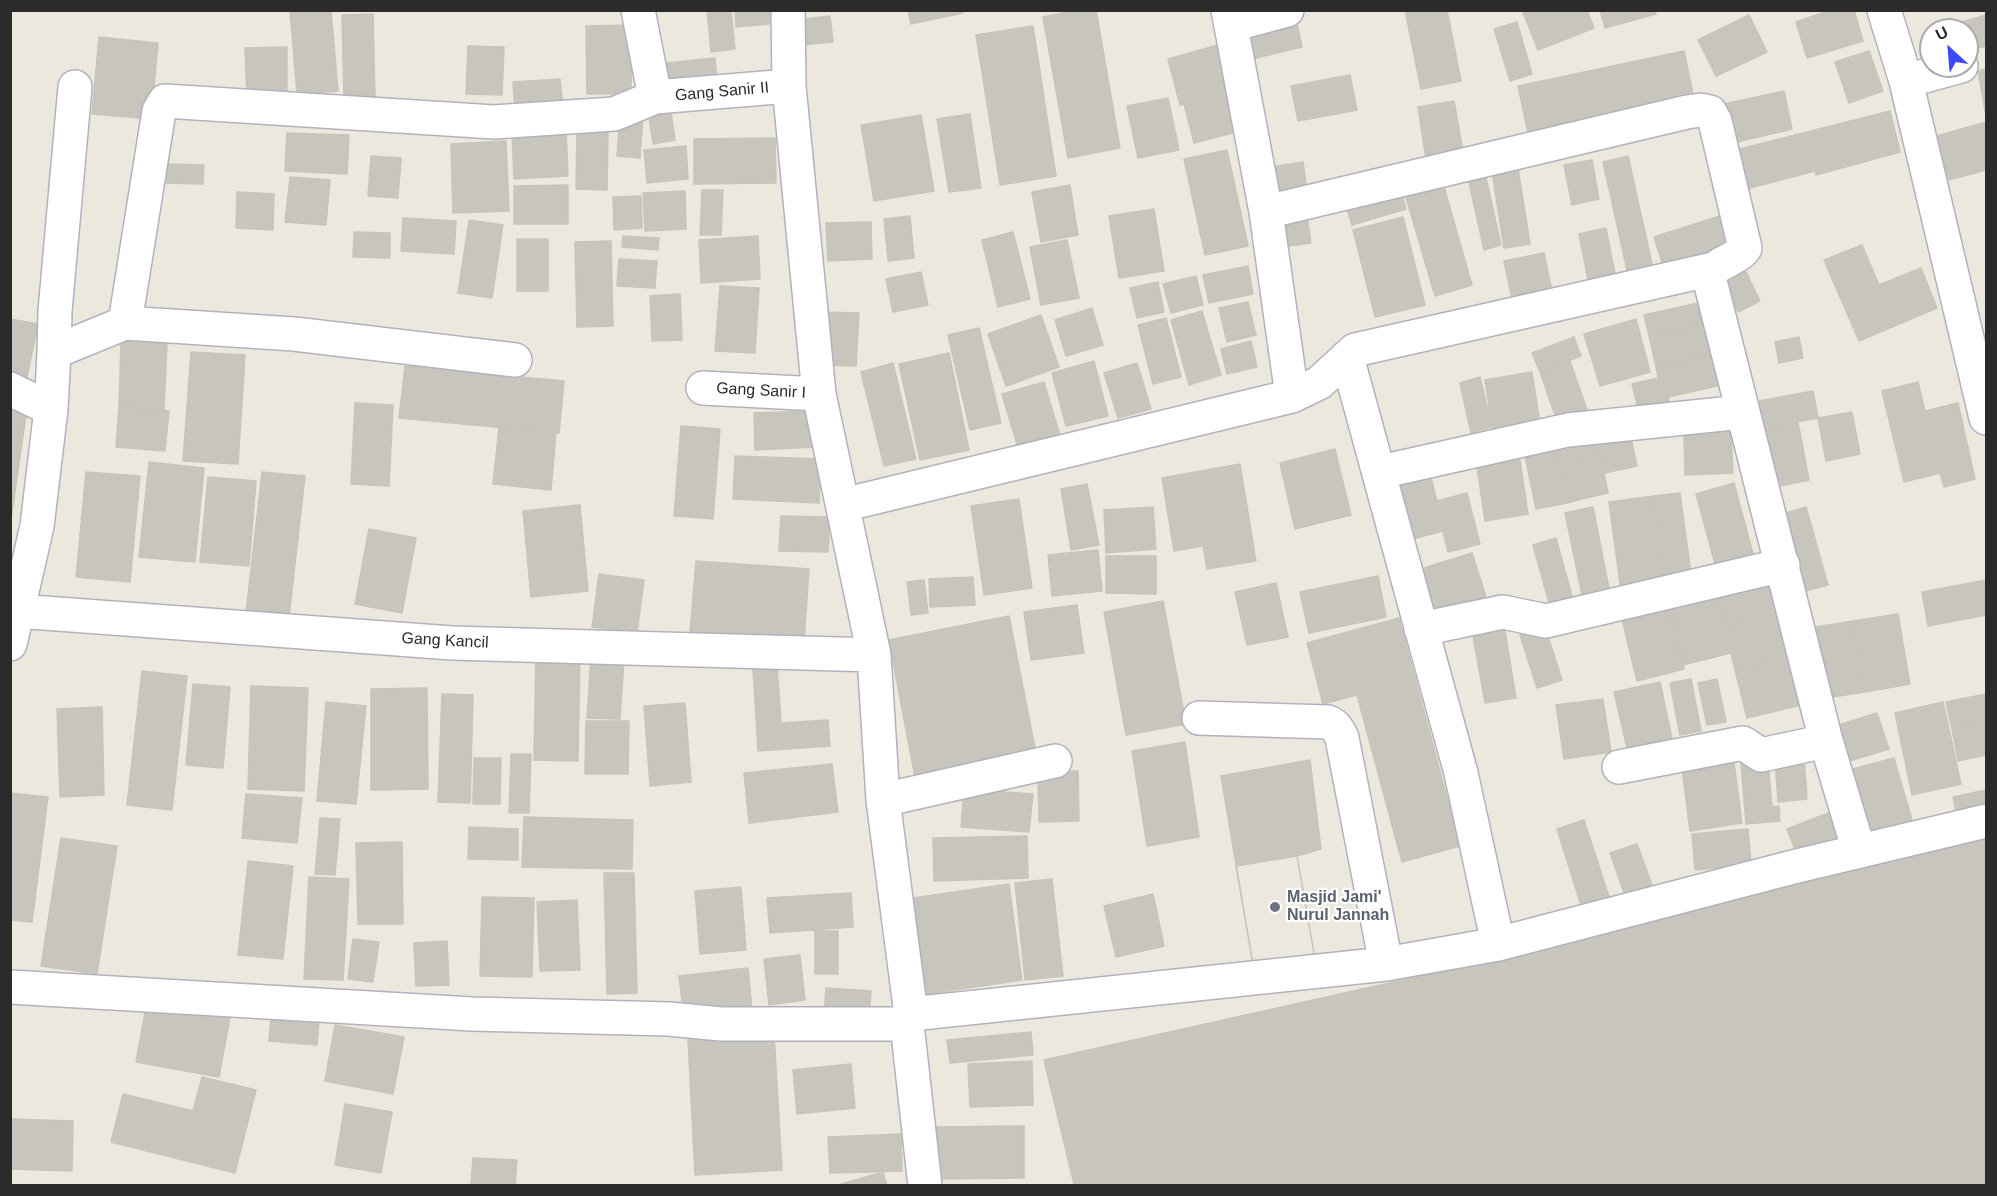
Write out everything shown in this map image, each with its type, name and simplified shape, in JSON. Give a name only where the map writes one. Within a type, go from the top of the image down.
[{"type":"street","points":[[638,10],[655,98]]},
{"type":"street","points":[[788,10],[789,86],[819,394],[874,655],[883,800],[909,1019],[925,1185]]},
{"type":"street","points":[[1287,10],[1229,18],[1266,212],[1292,396]]},
{"type":"street","points":[[1884,10],[1906,81],[1986,418]]},
{"type":"street","points":[[1906,81],[1919,77]]},
{"type":"street","name":"Gang Sanir II","points":[[125,322],[159,111],[165,101],[494,122],[614,114],[655,98],[789,86]]},
{"type":"street","points":[[10,644],[38,526],[51,409],[55,311],[75,87]]},
{"type":"street","points":[[843,505],[1292,396],[1319,383],[1355,350],[1713,269],[1741,254],[1745,248],[1714,121],[1710,112],[1701,110],[1266,212]]},
{"type":"street","points":[[1713,269],[1710,281],[1742,412],[1826,741],[1859,851]]},
{"type":"street","points":[[54,352],[125,322],[294,334],[516,360]]},
{"type":"street","points":[[1347,357],[1461,773],[1498,944]]},
{"type":"street","name":"Gang Sanir I","points":[[703,388],[819,394]]},
{"type":"street","points":[[10,390],[51,409]]},
{"type":"street","points":[[1380,472],[1568,430],[1742,412]]},
{"type":"street","points":[[1421,629],[1503,612],[1546,621],[1782,565]]},
{"type":"street","name":"Gang Kancil","points":[[17,611],[452,643],[874,655]]},
{"type":"street","points":[[1198,718],[1328,722],[1338,730],[1342,738],[1386,964]]},
{"type":"street","points":[[1619,767],[1743,743],[1761,754],[1826,741]]},
{"type":"street","points":[[883,800],[1055,761]]},
{"type":"street","points":[[10,987],[472,1014],[669,1019],[721,1024],[909,1019],[1386,964],[1498,944],[1986,820]]},
{"type":"building","points":[[290,10],[331,10],[338,91],[297,94]]},
{"type":"building","points":[[707,10],[731,10],[735,49],[711,52]]},
{"type":"building","points":[[735,10],[779,10],[780,23],[736,27]]},
{"type":"building","points":[[908,10],[963,10],[963,13],[911,24]]},
{"type":"building","points":[[1077,10],[1096,10],[1120,148],[1068,158],[1043,17]]},
{"type":"building","points":[[1405,10],[1447,10],[1461,81],[1421,89]]},
{"type":"building","points":[[1522,10],[1587,10],[1594,28],[1538,50]]},
{"type":"building","points":[[1600,10],[1655,10],[1656,14],[1605,28]]},
{"type":"building","points":[[1831,10],[1854,10],[1863,41],[1807,58],[1796,22]]},
{"type":"building","points":[[373,14],[375,99],[344,100],[342,15]]},
{"type":"building","points":[[1295,14],[1302,47],[1248,60],[1240,26]]},
{"type":"building","points":[[1749,15],[1767,52],[1716,76],[1698,40]]},
{"type":"building","points":[[1986,15],[1986,46],[1979,48],[1979,18],[1976,18]]},
{"type":"building","points":[[830,16],[833,42],[800,45],[797,20]]},
{"type":"building","points":[[1517,22],[1532,74],[1510,81],[1494,29]]},
{"type":"building","points":[[632,25],[631,94],[587,94],[586,26]]},
{"type":"building","points":[[1033,26],[1056,176],[1000,185],[976,35]]},
{"type":"building","points":[[99,37],[158,43],[151,119],[92,114]]},
{"type":"building","points":[[1225,43],[1244,130],[1194,143],[1184,104],[1180,105],[1168,59]]},
{"type":"building","points":[[468,46],[504,47],[502,95],[466,94]]},
{"type":"building","points":[[287,47],[287,97],[247,98],[245,48]]},
{"type":"building","points":[[1684,51],[1695,104],[1529,138],[1518,86]]},
{"type":"building","points":[[1869,51],[1883,91],[1849,103],[1835,62]]},
{"type":"building","points":[[715,58],[717,83],[660,90],[657,64]]},
{"type":"building","points":[[1986,69],[1986,116],[1979,77],[1979,71]]},
{"type":"building","points":[[1350,75],[1357,110],[1298,121],[1291,86]]},
{"type":"building","points":[[560,79],[563,108],[515,111],[513,82]]},
{"type":"building","points":[[1784,91],[1792,129],[1724,145],[1715,106]]},
{"type":"building","points":[[1168,98],[1179,150],[1138,158],[1127,106]]},
{"type":"building","points":[[1454,101],[1463,152],[1426,159],[1418,107]]},
{"type":"building","points":[[670,106],[675,140],[653,144],[648,110]]},
{"type":"building","points":[[1890,111],[1900,152],[1816,175],[1815,171],[1739,191],[1728,152]]},
{"type":"building","points":[[620,113],[643,114],[640,158],[617,156]]},
{"type":"building","points":[[970,114],[981,188],[949,192],[937,119]]},
{"type":"building","points":[[921,115],[934,191],[874,201],[861,125]]},
{"type":"building","points":[[1986,122],[1986,170],[1949,180],[1937,136]]},
{"type":"building","points":[[566,130],[568,176],[514,179],[512,132]]},
{"type":"building","points":[[577,130],[608,131],[607,190],[576,189]]},
{"type":"building","points":[[287,133],[349,135],[347,174],[285,171]]},
{"type":"building","points":[[775,138],[776,183],[694,184],[694,139]]},
{"type":"building","points":[[506,141],[509,211],[453,213],[451,144]]},
{"type":"building","points":[[686,146],[688,179],[647,183],[644,150]]},
{"type":"building","points":[[1227,150],[1248,246],[1205,255],[1184,159]]},
{"type":"building","points":[[371,156],[401,158],[398,198],[368,196]]},
{"type":"building","points":[[1628,156],[1654,273],[1629,279],[1603,162]]},
{"type":"building","points":[[1592,160],[1599,199],[1572,205],[1564,165]]},
{"type":"building","points":[[1303,162],[1308,198],[1277,203],[1271,167]]},
{"type":"building","points":[[166,164],[204,165],[203,184],[166,183]]},
{"type":"building","points":[[1518,168],[1530,244],[1504,248],[1492,172]]},
{"type":"building","points":[[1441,176],[1472,285],[1435,296],[1403,187]]},
{"type":"building","points":[[290,177],[330,180],[326,225],[285,222]]},
{"type":"building","points":[[1486,178],[1501,245],[1484,250],[1469,182]]},
{"type":"building","points":[[1399,183],[1406,209],[1352,225],[1344,200]]},
{"type":"building","points":[[568,185],[568,224],[514,224],[514,186]]},
{"type":"building","points":[[1070,185],[1078,235],[1041,242],[1032,192]]},
{"type":"building","points":[[702,190],[723,190],[721,235],[700,235]]},
{"type":"building","points":[[685,191],[686,229],[645,231],[643,193]]},
{"type":"building","points":[[237,192],[274,194],[273,230],[236,228]]},
{"type":"building","points":[[641,196],[642,228],[614,230],[613,197]]},
{"type":"building","points":[[1154,209],[1164,271],[1119,278],[1109,216]]},
{"type":"building","points":[[1306,209],[1311,243],[1281,247],[1276,214]]},
{"type":"building","points":[[1729,213],[1741,251],[1666,275],[1654,237]]},
{"type":"building","points":[[910,216],[914,258],[888,261],[884,219]]},
{"type":"building","points":[[1403,217],[1425,305],[1375,317],[1353,230]]},
{"type":"building","points":[[403,218],[456,221],[454,254],[401,251]]},
{"type":"building","points":[[469,220],[503,225],[492,298],[458,293]]},
{"type":"building","points":[[871,222],[872,259],[828,261],[826,223]]},
{"type":"building","points":[[1606,228],[1617,284],[1590,290],[1579,234]]},
{"type":"building","points":[[354,232],[390,233],[390,258],[353,257]]},
{"type":"building","points":[[1013,232],[1030,299],[998,307],[982,240]]},
{"type":"building","points":[[623,236],[659,238],[658,250],[622,247]]},
{"type":"building","points":[[758,236],[760,279],[701,283],[699,240]]},
{"type":"building","points":[[517,239],[548,239],[548,291],[517,291]]},
{"type":"building","points":[[1067,240],[1079,298],[1041,305],[1030,247]]},
{"type":"building","points":[[611,241],[613,326],[577,327],[575,242]]},
{"type":"building","points":[[1862,245],[1879,285],[1921,268],[1937,308],[1859,341],[1824,260]]},
{"type":"building","points":[[1544,253],[1553,296],[1513,304],[1504,261]]},
{"type":"building","points":[[619,259],[657,261],[655,288],[617,286]]},
{"type":"building","points":[[1248,266],[1253,294],[1209,303],[1203,275]]},
{"type":"building","points":[[921,272],[928,305],[893,312],[886,279]]},
{"type":"building","points":[[1746,272],[1760,301],[1738,312],[1724,283]]},
{"type":"building","points":[[1196,276],[1203,305],[1171,313],[1163,284]]},
{"type":"building","points":[[1158,282],[1164,312],[1137,318],[1130,288]]},
{"type":"building","points":[[720,286],[759,288],[755,353],[715,351]]},
{"type":"building","points":[[680,294],[682,340],[652,341],[650,296]]},
{"type":"building","points":[[1248,302],[1256,335],[1227,342],[1219,308]]},
{"type":"building","points":[[1703,302],[1708,324],[1649,336],[1644,315]]},
{"type":"building","points":[[1092,308],[1103,345],[1066,356],[1055,320]]},
{"type":"building","points":[[1202,311],[1221,375],[1189,385],[1171,320]]},
{"type":"building","points":[[823,312],[859,313],[856,366],[821,365]]},
{"type":"building","points":[[1041,315],[1051,344],[998,363],[988,334]]},
{"type":"building","points":[[1166,318],[1181,377],[1153,384],[1138,325]]},
{"type":"building","points":[[10,319],[38,324],[25,386],[10,383]]},
{"type":"building","points":[[1636,319],[1650,372],[1600,386],[1584,334]]},
{"type":"building","points":[[1708,324],[1714,354],[1656,367],[1649,336]]},
{"type":"building","points":[[979,328],[1001,423],[970,430],[948,335]]},
{"type":"building","points":[[1574,337],[1581,356],[1540,372],[1532,353]]},
{"type":"building","points":[[1799,337],[1803,358],[1779,363],[1775,342]]},
{"type":"building","points":[[1251,341],[1257,367],[1227,374],[1221,349]]},
{"type":"building","points":[[121,342],[167,343],[164,409],[119,407]]},
{"type":"building","points":[[1051,344],[1059,367],[1006,386],[998,363]]},
{"type":"building","points":[[191,352],[245,355],[238,464],[183,461]]},
{"type":"building","points":[[949,353],[969,450],[920,460],[899,364]]},
{"type":"building","points":[[1714,354],[1721,385],[1668,397],[1669,401],[1638,408],[1632,384],[1658,378],[1656,367]]},
{"type":"building","points":[[1094,361],[1108,416],[1066,426],[1052,373]]},
{"type":"building","points":[[1570,361],[1587,410],[1557,421],[1540,372]]},
{"type":"building","points":[[893,363],[916,459],[884,466],[861,372]]},
{"type":"building","points":[[1137,363],[1151,409],[1118,418],[1104,373]]},
{"type":"building","points":[[405,366],[564,381],[559,433],[399,418]]},
{"type":"building","points":[[1532,372],[1540,424],[1493,432],[1485,380]]},
{"type":"building","points":[[1480,377],[1492,427],[1471,433],[1460,383]]},
{"type":"building","points":[[1044,382],[1061,439],[1019,451],[1002,394]]},
{"type":"building","points":[[1918,382],[1925,411],[1958,403],[1975,479],[1944,487],[1940,473],[1904,482],[1882,391]]},
{"type":"building","points":[[1813,391],[1818,418],[1764,428],[1759,401]]},
{"type":"building","points":[[355,403],[393,405],[389,486],[351,484]]},
{"type":"building","points":[[10,406],[27,408],[10,527]]},
{"type":"building","points":[[119,407],[169,411],[165,451],[116,447]]},
{"type":"building","points":[[815,411],[816,447],[755,450],[754,413]]},
{"type":"building","points":[[1852,412],[1860,454],[1826,461],[1818,418]]},
{"type":"building","points":[[1798,422],[1809,480],[1775,487],[1764,428]]},
{"type":"building","points":[[681,426],[720,429],[713,519],[674,516]]},
{"type":"building","points":[[499,427],[556,433],[551,490],[493,484]]},
{"type":"building","points":[[1731,431],[1733,473],[1685,475],[1684,432]]},
{"type":"building","points":[[1630,434],[1637,466],[1604,473],[1597,440]]},
{"type":"building","points":[[1597,440],[1608,493],[1586,498],[1574,445]]},
{"type":"building","points":[[1574,445],[1586,498],[1567,503],[1556,449]]},
{"type":"building","points":[[1335,449],[1351,515],[1295,529],[1280,463]]},
{"type":"building","points":[[1556,449],[1567,503],[1536,509],[1525,456]]},
{"type":"building","points":[[1519,453],[1528,514],[1485,521],[1476,460]]},
{"type":"building","points":[[735,456],[821,459],[819,503],[733,499]]},
{"type":"building","points":[[149,462],[204,468],[195,562],[139,557]]},
{"type":"building","points":[[1240,464],[1256,561],[1207,569],[1203,546],[1174,551],[1162,478]]},
{"type":"building","points":[[86,472],[140,476],[130,582],[76,577]]},
{"type":"building","points":[[262,472],[305,476],[289,617],[246,613]]},
{"type":"building","points":[[1430,474],[1437,501],[1467,493],[1480,544],[1448,552],[1443,531],[1408,540],[1393,483]]},
{"type":"building","points":[[208,477],[256,481],[249,566],[200,562]]},
{"type":"building","points":[[1734,483],[1756,565],[1718,575],[1696,494]]},
{"type":"building","points":[[1087,484],[1099,545],[1071,550],[1061,489]]},
{"type":"building","points":[[1680,493],[1692,581],[1666,584],[1654,496]]},
{"type":"building","points":[[1654,496],[1666,584],[1621,591],[1609,502]]},
{"type":"building","points":[[1019,499],[1032,588],[984,595],[971,506]]},
{"type":"building","points":[[580,505],[588,591],[531,597],[523,511]]},
{"type":"building","points":[[1153,507],[1156,549],[1106,553],[1104,510]]},
{"type":"building","points":[[1593,507],[1610,594],[1583,600],[1565,513]]},
{"type":"building","points":[[1806,507],[1828,585],[1798,593],[1776,516]]},
{"type":"building","points":[[781,516],[830,517],[828,552],[779,551]]},
{"type":"building","points":[[369,529],[416,538],[402,613],[355,604]]},
{"type":"building","points":[[1556,538],[1574,603],[1551,610],[1533,545]]},
{"type":"building","points":[[1098,550],[1102,591],[1052,596],[1048,555]]},
{"type":"building","points":[[1472,553],[1486,597],[1458,605],[1429,621],[1414,571]]},
{"type":"building","points":[[1106,556],[1156,556],[1156,594],[1106,593]]},
{"type":"building","points":[[696,561],[809,569],[804,642],[690,634]]},
{"type":"building","points":[[599,574],[644,580],[637,633],[592,627]]},
{"type":"building","points":[[1378,576],[1386,617],[1309,633],[1300,592]]},
{"type":"building","points":[[973,577],[975,605],[930,607],[929,579]]},
{"type":"building","points":[[924,580],[928,613],[911,615],[907,582]]},
{"type":"building","points":[[1774,580],[1782,612],[1724,627],[1716,595]]},
{"type":"building","points":[[1986,580],[1986,615],[1928,626],[1922,592]]},
{"type":"building","points":[[1276,583],[1288,637],[1247,645],[1235,592]]},
{"type":"building","points":[[1716,595],[1724,627],[1782,612],[1793,656],[1735,670],[1731,653],[1683,665],[1669,607]]},
{"type":"building","points":[[1163,601],[1186,724],[1126,735],[1104,612]]},
{"type":"building","points":[[1077,605],[1084,653],[1031,660],[1024,612]]},
{"type":"building","points":[[1669,607],[1684,669],[1637,681],[1622,619]]},
{"type":"building","points":[[1898,614],[1910,684],[1865,692],[1853,621]]},
{"type":"building","points":[[1009,616],[1036,753],[915,777],[889,640]]},
{"type":"building","points":[[1399,618],[1460,846],[1402,862],[1357,695],[1323,704],[1307,643]]},
{"type":"building","points":[[1503,619],[1516,698],[1485,703],[1471,625]]},
{"type":"building","points":[[1853,621],[1865,692],[1820,699],[1809,628]]},
{"type":"building","points":[[1545,627],[1562,680],[1537,688],[1520,635]]},
{"type":"building","points":[[536,655],[580,655],[578,761],[534,760]]},
{"type":"building","points":[[1793,656],[1805,704],[1747,718],[1735,670]]},
{"type":"building","points":[[591,657],[624,659],[620,719],[587,718]]},
{"type":"building","points":[[777,666],[781,723],[828,720],[830,746],[758,751],[753,668]]},
{"type":"building","points":[[142,671],[187,676],[172,810],[127,805]]},
{"type":"building","points":[[1691,679],[1701,731],[1680,735],[1670,683]]},
{"type":"building","points":[[1717,679],[1726,722],[1707,725],[1698,683]]},
{"type":"building","points":[[1660,682],[1672,738],[1627,748],[1614,692]]},
{"type":"building","points":[[193,684],[230,687],[223,768],[186,765]]},
{"type":"building","points":[[251,686],[308,688],[304,791],[248,789]]},
{"type":"building","points":[[427,688],[428,789],[371,790],[371,689]]},
{"type":"building","points":[[442,694],[473,695],[470,803],[438,802]]},
{"type":"building","points":[[1986,694],[1986,722],[1952,729],[1946,702]]},
{"type":"building","points":[[1603,699],[1611,752],[1564,759],[1556,705]]},
{"type":"building","points":[[326,702],[366,706],[356,804],[317,801]]},
{"type":"building","points":[[1943,702],[1961,784],[1912,795],[1895,713]]},
{"type":"building","points":[[685,703],[691,782],[650,786],[644,706]]},
{"type":"building","points":[[102,707],[104,795],[60,797],[57,709]]},
{"type":"building","points":[[1877,713],[1889,749],[1843,763],[1832,727]]},
{"type":"building","points":[[586,721],[629,721],[628,774],[585,774]]},
{"type":"building","points":[[1986,722],[1986,755],[1958,761],[1952,729]]},
{"type":"building","points":[[1185,742],[1199,837],[1147,846],[1132,751]]},
{"type":"building","points":[[511,754],[531,754],[529,813],[509,813]]},
{"type":"building","points":[[474,758],[501,758],[500,804],[473,804]]},
{"type":"building","points":[[1804,758],[1807,799],[1778,802],[1775,760]]},
{"type":"building","points":[[1894,758],[1912,820],[1866,833],[1849,770]]},
{"type":"building","name":"Masjid Jami' Nurul Jannah","points":[[1310,760],[1321,849],[1297,856],[1315,959],[1254,970],[1221,776]]},
{"type":"building","points":[[1768,761],[1772,807],[1779,806],[1780,821],[1746,824],[1741,764]]},
{"type":"building","points":[[1734,762],[1742,823],[1690,831],[1682,769]]},
{"type":"building","points":[[832,764],[838,812],[749,823],[744,773]]},
{"type":"building","points":[[1078,771],[1079,821],[1039,822],[1038,772]]},
{"type":"building","points":[[964,789],[1033,794],[1029,832],[961,827]]},
{"type":"building","points":[[1986,790],[1986,813],[1958,820],[1953,797]]},
{"type":"building","points":[[10,793],[48,797],[32,922],[10,920]]},
{"type":"building","points":[[246,794],[302,798],[297,843],[242,838]]},
{"type":"building","points":[[1836,810],[1850,845],[1801,865],[1787,829]]},
{"type":"building","points":[[524,817],[633,820],[632,869],[522,867]]},
{"type":"building","points":[[320,818],[340,819],[335,875],[315,874]]},
{"type":"building","points":[[1584,820],[1612,906],[1584,915],[1557,829]]},
{"type":"building","points":[[469,827],[518,829],[518,860],[468,859]]},
{"type":"building","points":[[1748,829],[1751,865],[1695,870],[1692,834]]},
{"type":"building","points":[[1027,836],[1028,878],[934,881],[933,838]]},
{"type":"building","points":[[1986,837],[1986,1186],[1068,1186],[1074,1184],[1044,1060],[1564,944]]},
{"type":"building","points":[[61,838],[117,846],[97,974],[41,966]]},
{"type":"building","points":[[402,842],[403,924],[358,924],[356,843]]},
{"type":"building","points":[[1637,844],[1656,896],[1629,907],[1610,853]]},
{"type":"building","points":[[1297,856],[1315,959],[1254,970],[1236,866]]},
{"type":"building","points":[[248,861],[293,866],[283,959],[238,955]]},
{"type":"building","points":[[604,873],[634,873],[637,993],[607,994]]},
{"type":"building","points":[[309,877],[349,879],[343,980],[304,979]]},
{"type":"building","points":[[1052,879],[1063,976],[1025,980],[1015,883]]},
{"type":"building","points":[[1009,884],[1022,980],[927,994],[913,898]]},
{"type":"building","points":[[741,887],[746,950],[700,954],[695,891]]},
{"type":"building","points":[[851,893],[853,927],[770,933],[767,898]]},
{"type":"building","points":[[1153,894],[1164,946],[1116,957],[1104,906]]},
{"type":"building","points":[[482,897],[534,898],[532,977],[480,976]]},
{"type":"building","points":[[577,900],[580,970],[540,971],[537,902]]},
{"type":"building","points":[[815,931],[838,931],[838,974],[815,974]]},
{"type":"building","points":[[353,939],[379,942],[373,982],[348,979]]},
{"type":"building","points":[[447,941],[449,985],[416,986],[414,943]]},
{"type":"building","points":[[800,955],[805,1000],[769,1005],[764,959]]},
{"type":"building","points":[[748,968],[752,1011],[684,1019],[679,976]]},
{"type":"building","points":[[826,988],[871,991],[869,1021],[824,1018]]},
{"type":"building","points":[[147,1002],[230,1017],[219,1077],[136,1062]]},
{"type":"building","points":[[272,1005],[320,1009],[317,1045],[269,1041]]},
{"type":"building","points":[[335,1025],[404,1037],[393,1094],[325,1081]]},
{"type":"building","points":[[1031,1032],[1033,1055],[950,1063],[947,1040]]},
{"type":"building","points":[[774,1034],[782,1170],[695,1175],[688,1039]]},
{"type":"building","points":[[1032,1061],[1033,1105],[970,1107],[968,1064]]},
{"type":"building","points":[[851,1064],[855,1108],[797,1114],[793,1070]]},
{"type":"building","points":[[202,1077],[256,1090],[235,1173],[111,1142],[123,1094],[193,1111]]},
{"type":"building","points":[[345,1104],[392,1112],[381,1173],[335,1165]]},
{"type":"building","points":[[10,1119],[73,1121],[72,1171],[10,1169]]},
{"type":"building","points":[[1024,1126],[1024,1178],[935,1179],[935,1127]]},
{"type":"building","points":[[901,1134],[902,1171],[830,1173],[828,1137]]},
{"type":"building","points":[[473,1158],[517,1160],[515,1186],[471,1186]]},
{"type":"building","points":[[883,1172],[887,1186],[835,1186]]},
{"type":"place","name":"Masjid Jami' Nurul Jannah","points":[[1275,907]]}]
